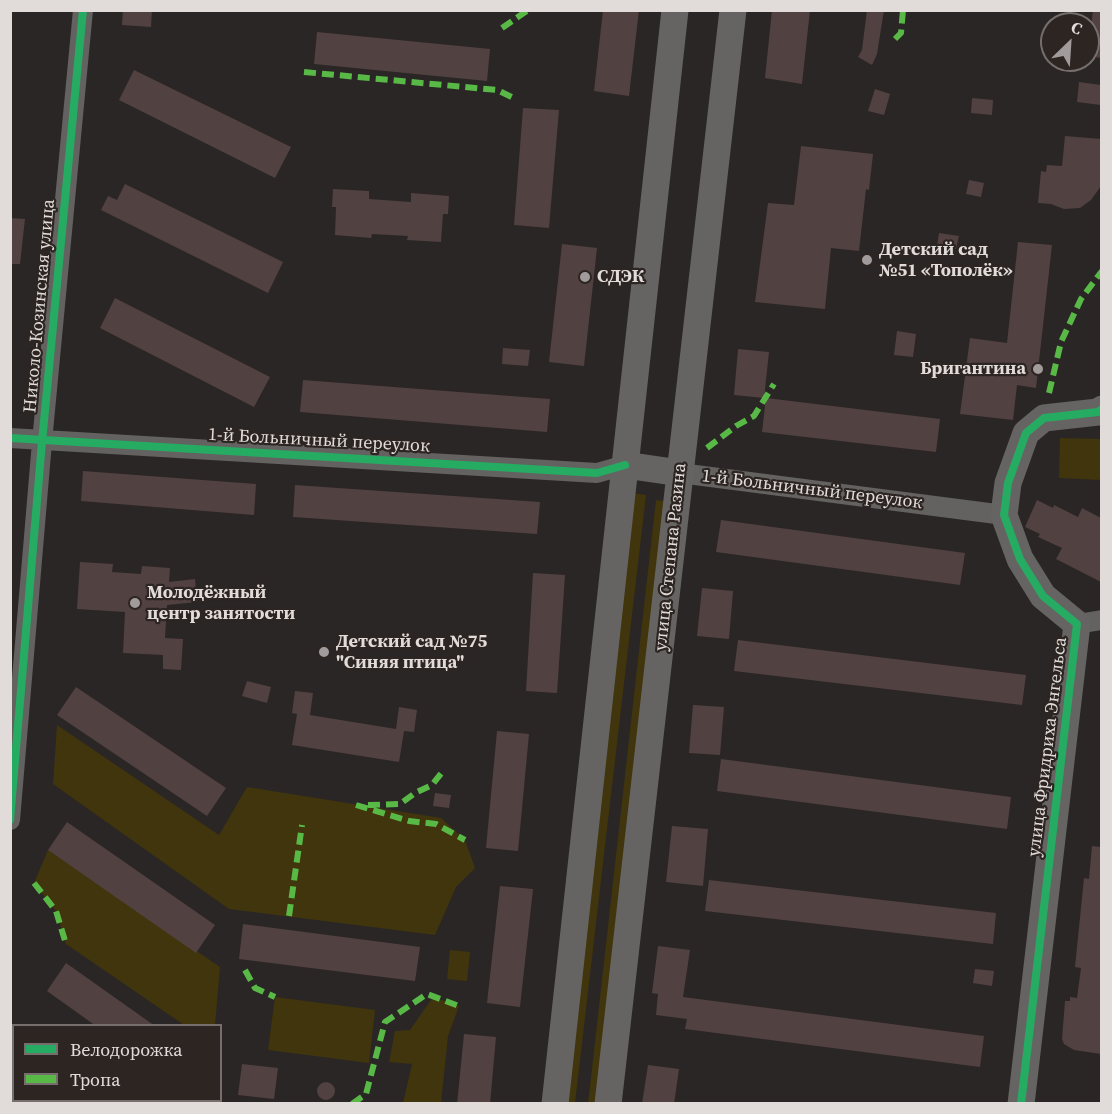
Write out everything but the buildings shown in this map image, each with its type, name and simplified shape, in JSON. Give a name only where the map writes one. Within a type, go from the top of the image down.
[{"type":"main road","points":[[555,1104],[675,10]]},
{"type":"main road","name":"улица Степана Разина","points":[[608,1104],[733,10]]},
{"type":"main road","name":"улица Фридриха Энгельса","points":[[1021,1104],[1089,622],[1043,596],[1020,559],[1004,515],[1008,483],[1026,433],[1044,418],[1098,412],[1101,409]]},
{"type":"main road","name":"1-й Больничный переулок","points":[[625,465],[680,473]]},
{"type":"street","name":"Николо-Козинская улица","points":[[10,820],[42,442],[83,10]]},
{"type":"street","name":"1-й Больничный переулок","points":[[10,438],[42,442],[69,441],[597,473],[625,465]]},
{"type":"street","name":"1-й Больничный переулок","points":[[680,473],[1004,515]]},
{"type":"shaded area","points":[[1060,438],[1101,439],[1101,480],[1059,478]]},
{"type":"shaded area","points":[[632,493],[646,495],[575,1103],[564,1104]]},
{"type":"shaded area","points":[[656,500],[671,502],[602,1103],[588,1104]]},
{"type":"shaded area","points":[[57,725],[219,835],[247,787],[441,818],[465,840],[475,868],[456,887],[435,935],[229,909],[53,784]]},
{"type":"shaded area","points":[[48,850],[220,967],[215,1024],[183,1024],[66,944],[56,911],[34,883]]},
{"type":"shaded area","points":[[450,950],[470,952],[467,981],[447,979]]},
{"type":"shaded area","points":[[275,997],[375,1010],[369,1063],[268,1050]]},
{"type":"shaded area","points":[[433,997],[459,1006],[448,1036],[441,1103],[403,1103],[412,1064],[389,1062],[395,1031],[410,1030]]},
{"type":"marked path","points":[[502,28],[528,10]]},
{"type":"marked path","points":[[895,39],[901,33],[903,10]]},
{"type":"marked path","points":[[304,72],[497,90],[516,99]]},
{"type":"marked path","points":[[1049,393],[1061,342],[1081,299],[1102,271]]},
{"type":"marked path","points":[[707,448],[736,426],[754,416],[774,384]]},
{"type":"marked path","points":[[368,805],[400,804],[415,793],[432,785],[443,771]]},
{"type":"marked path","points":[[356,805],[409,821],[436,824],[465,840]]},
{"type":"marked path","points":[[289,916],[302,825]]},
{"type":"marked path","points":[[34,883],[56,911],[66,944]]},
{"type":"marked path","points":[[245,970],[255,988],[275,997]]},
{"type":"marked path","points":[[352,1104],[366,1094],[385,1022],[427,994],[459,1006]]},
{"type":"cycle path","points":[[10,820],[42,442],[83,10]]},
{"type":"cycle path","points":[[1021,1104],[1077,624],[1043,596],[1020,559],[1004,515],[1008,483],[1026,433],[1044,418],[1098,412],[1102,409]]},
{"type":"cycle path","points":[[10,438],[597,473],[625,465]]},
{"type":"place","name":"Детский сад №51 «Тополёк»","points":[[867,260]]},
{"type":"place","name":"СДЭК","points":[[585,277]]},
{"type":"place","name":"Бригантина","points":[[1038,369]]},
{"type":"place","name":"Молодёжный центр занятости","points":[[135,603]]},
{"type":"place","name":"Детский сад №75 \"Синяя птица\"","points":[[324,652]]}]
